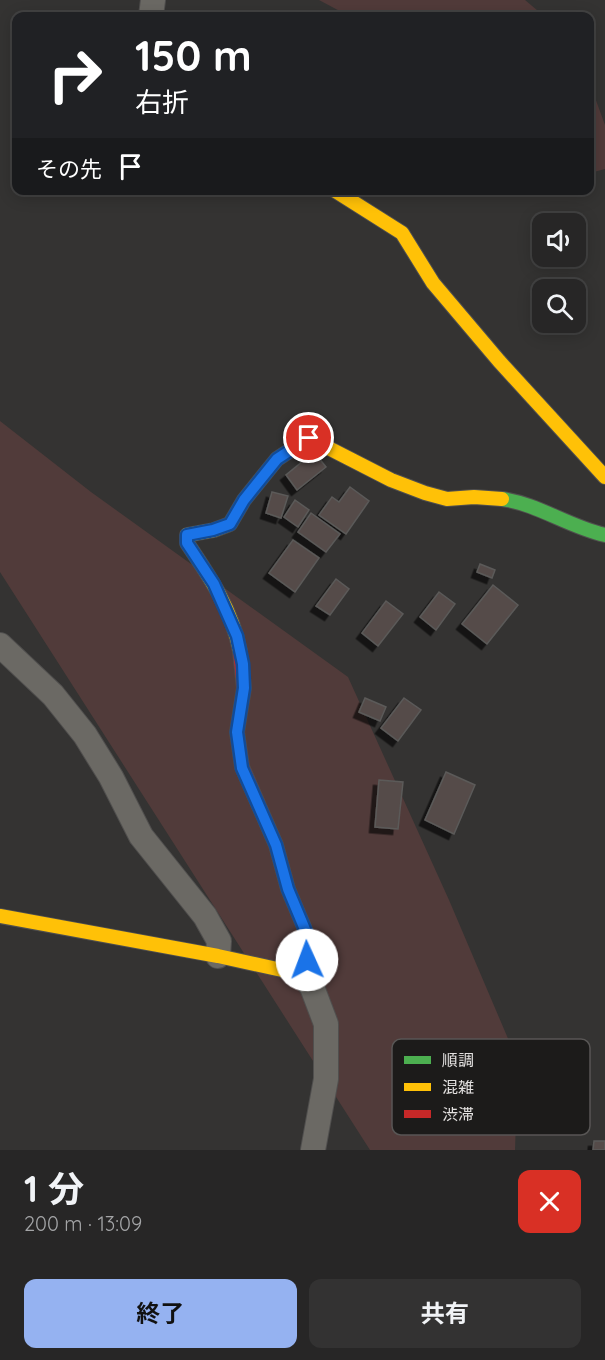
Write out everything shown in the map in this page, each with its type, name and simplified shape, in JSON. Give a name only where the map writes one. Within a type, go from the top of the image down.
[{"type":"street","points":[[342,195],[402,233],[433,283],[499,361],[605,477]]},
{"type":"street","points":[[0,916],[218,956],[291,972],[307,960],[309,939],[288,889],[276,845],[242,768],[237,732],[244,688],[243,664],[237,636],[214,584],[187,543],[187,535],[230,524],[244,500],[277,459],[309,438],[402,485],[424,493],[446,499],[475,497],[515,501],[605,535]]},
{"type":"street","points":[[0,645],[53,695],[86,735],[111,777],[141,836],[205,915],[219,941],[218,956]]},
{"type":"street","points":[[298,969],[312,987],[326,1024],[326,1079],[313,1150]]},
{"type":"shaded area","points":[[319,0],[525,0],[539,12],[342,12]]},
{"type":"shaded area","points":[[594,95],[605,125],[605,169],[594,172]]},
{"type":"shaded area","points":[[0,421],[91,492],[348,677],[449,900],[508,1039],[392,1039],[392,1135],[516,1135],[515,1150],[370,1150],[0,572]]},
{"type":"building","points":[[314,452],[326,467],[297,490],[286,475]]},
{"type":"building","points":[[350,487],[369,501],[346,534],[319,515],[332,497],[339,502]]},
{"type":"building","points":[[272,492],[288,496],[281,518],[266,513]]},
{"type":"building","points":[[295,500],[309,510],[298,527],[284,517]]},
{"type":"building","points":[[311,513],[340,534],[326,552],[298,532]]},
{"type":"building","points":[[293,540],[319,558],[295,592],[269,573]]},
{"type":"building","points":[[480,564],[495,570],[492,578],[477,572]]},
{"type":"building","points":[[336,579],[349,589],[330,615],[316,606]]},
{"type":"building","points":[[493,585],[518,605],[487,644],[462,624]]},
{"type":"building","points":[[439,592],[455,604],[436,630],[420,617]]},
{"type":"building","points":[[386,601],[403,614],[378,646],[362,633]]},
{"type":"building","points":[[365,698],[386,707],[380,721],[359,712]]},
{"type":"building","points":[[404,698],[421,710],[398,741],[381,728]]},
{"type":"building","points":[[446,772],[475,785],[454,834],[425,820]]},
{"type":"building","points":[[379,780],[403,782],[398,829],[375,827]]},
{"type":"building","points":[[594,1141],[605,1141],[605,1150],[593,1150]]},
{"type":"traffic: fast","points":[[502,499],[528,506],[605,535]]},
{"type":"traffic: slow","points":[[342,195],[402,233],[433,283],[499,361],[605,477]]},
{"type":"traffic: slow","points":[[240,651],[226,608],[212,581],[187,543],[187,535],[214,530],[230,524],[244,500],[277,459],[309,438],[391,480],[425,493],[447,499],[474,497],[502,499]]},
{"type":"traffic: slow","points":[[0,916],[218,956],[291,972],[303,964],[308,953],[309,947],[304,927]]},
{"type":"traffic: jam","points":[[240,651],[244,688],[237,732],[242,767],[276,845],[288,889],[304,927]]},
{"type":"route","points":[[307,960],[309,939],[288,889],[276,845],[242,768],[237,732],[244,688],[243,664],[237,636],[214,584],[187,543],[187,535],[230,524],[244,500],[277,459],[309,438]]}]
